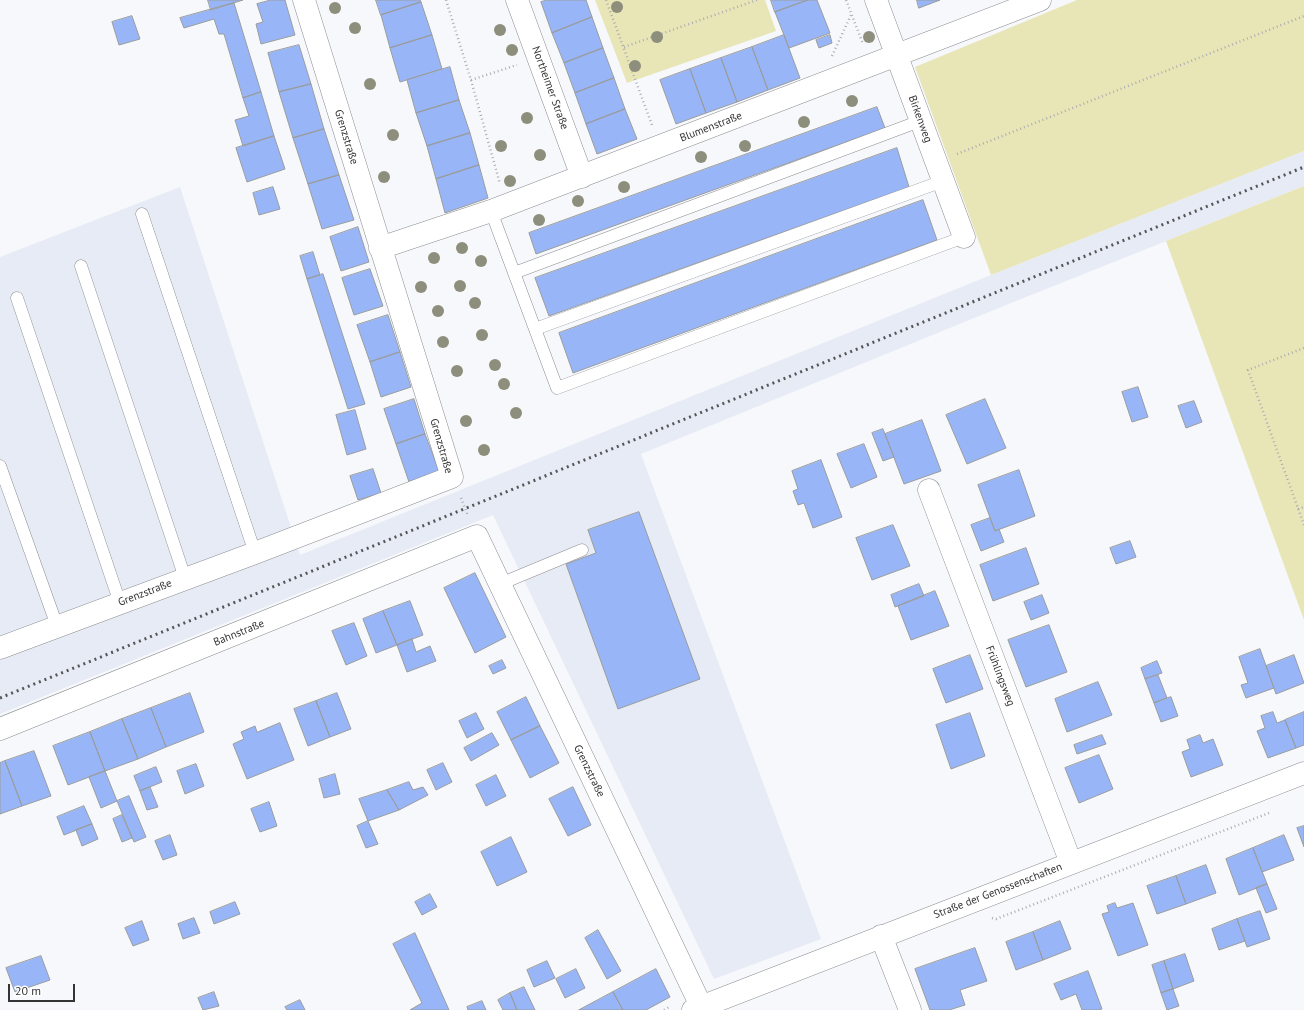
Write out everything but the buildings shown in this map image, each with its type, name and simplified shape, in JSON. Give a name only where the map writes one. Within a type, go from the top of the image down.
[{"type":"street","name":"Grenzstraße","points":[[0,648],[185,578],[255,554],[452,477],[304,0]]},
{"type":"street","name":"Northeimer Straße","points":[[517,0],[582,176]]},
{"type":"street","name":"Birkenweg","points":[[876,0],[964,237]]},
{"type":"street","name":"Blumenstraße","points":[[380,248],[499,208],[1040,0]]},
{"type":"street","name":"Frühlingsweg","points":[[929,490],[1071,863]]},
{"type":"street","name":"Grenzstraße","points":[[477,536],[697,1008]]},
{"type":"street","name":"Bahnstraße","points":[[0,729],[477,536]]},
{"type":"street","name":"Straße der Genossenschaften","points":[[697,1008],[1304,773]]},
{"type":"street","points":[[881,936],[910,1010]]},
{"type":"lane","points":[[514,273],[920,121]]},
{"type":"lane","points":[[535,329],[939,172]]},
{"type":"lane","points":[[499,208],[514,273],[557,388],[964,237]]},
{"type":"lane","points":[[142,214],[255,554]]},
{"type":"lane","points":[[81,266],[185,578]]},
{"type":"lane","points":[[17,298],[120,603]]},
{"type":"lane","points":[[0,466],[57,626]]},
{"type":"lane","points":[[500,584],[582,550]]},
{"type":"path","points":[[446,0],[471,80],[499,208]]},
{"type":"path","points":[[606,0],[660,147]]},
{"type":"path","points":[[624,47],[757,0]]},
{"type":"path","points":[[846,0],[871,66]]},
{"type":"path","points":[[818,86],[851,15]]},
{"type":"path","points":[[939,172],[1304,16]]},
{"type":"path","points":[[471,80],[539,58]]},
{"type":"path","points":[[1304,348],[1248,370],[1304,525]]},
{"type":"path","points":[[452,477],[477,536]]},
{"type":"path","points":[[1298,509],[1304,507]]},
{"type":"shaded area","points":[[595,0],[765,0],[776,31],[627,83]]},
{"type":"shaded area","points":[[1077,0],[1304,0],[1304,151],[991,275],[915,67]]},
{"type":"shaded area","points":[[1304,151],[1304,186],[1006,305],[641,454],[821,939],[714,979],[493,515],[0,714],[0,257],[180,187],[300,555],[991,275]]},
{"type":"shaded area","points":[[1304,186],[1304,620],[1166,241]]},
{"type":"railway","points":[[0,698],[1304,167]]}]
